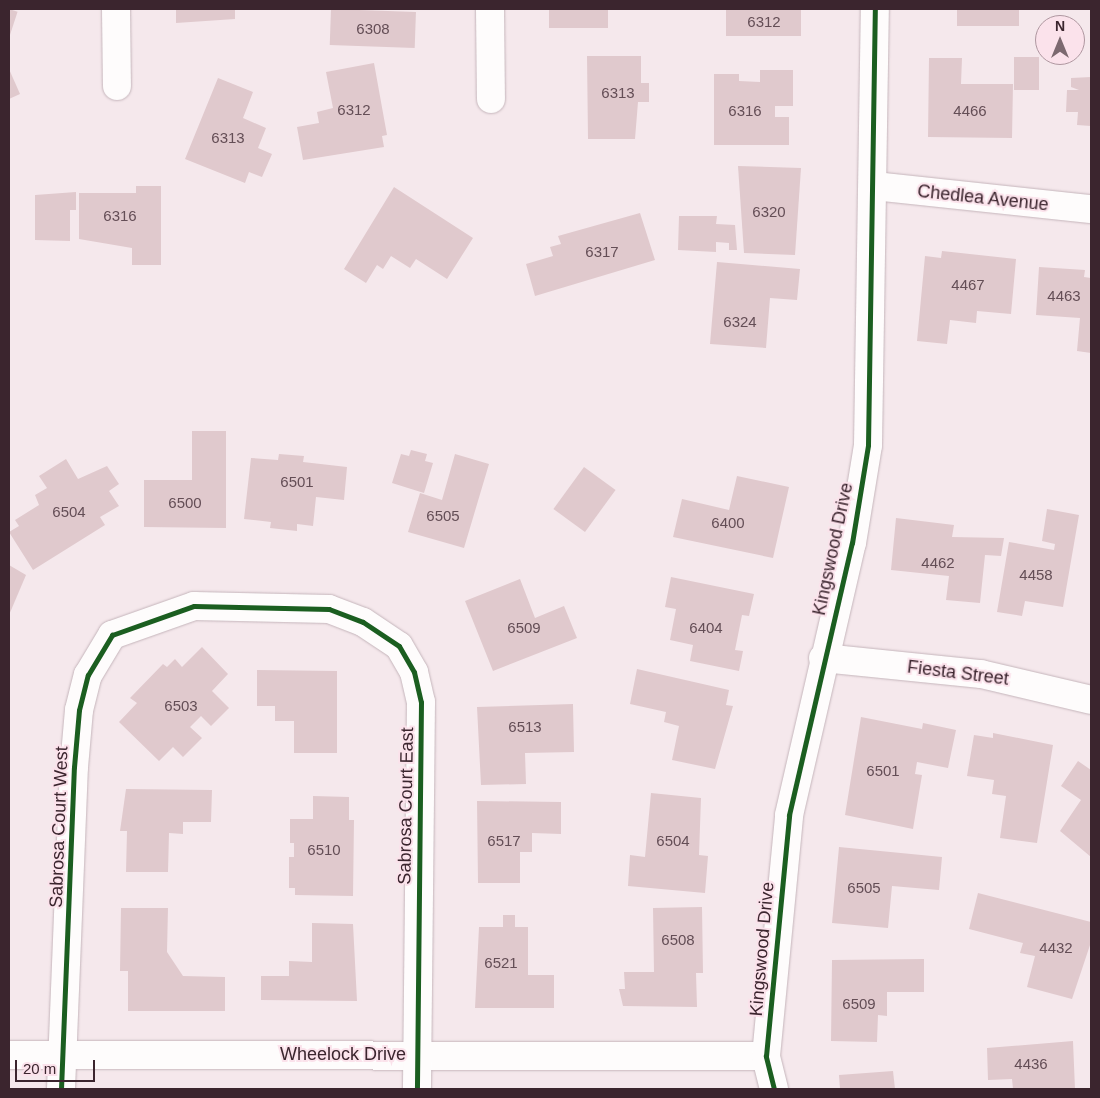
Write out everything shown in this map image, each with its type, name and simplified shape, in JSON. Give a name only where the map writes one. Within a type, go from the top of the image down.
[{"type":"street","points":[[116,9],[117,86]]},
{"type":"street","points":[[490,9],[491,99]]},
{"type":"street","name":"Kingswood Drive","points":[[774,1089],[766,1056],[788,815],[823,658],[852,544],[868,445],[874,186],[875,9]]},
{"type":"street","name":"Chedlea Avenue","points":[[874,186],[1091,209]]},
{"type":"street","name":"Sabrosa Court West","points":[[61,1089],[60,1055],[74,767],[79,710],[88,676],[112,636],[132,625],[194,606],[290,607]]},
{"type":"street","name":"Sabrosa Court East","points":[[290,607],[330,609],[363,622],[399,646],[414,672],[421,702],[417,1089]]},
{"type":"street","name":"Fiesta Street","points":[[823,658],[981,674],[1091,700]]},
{"type":"street","name":"Wheelock Drive","points":[[9,1055],[416,1054],[766,1056]]},
{"type":"building","points":[[9,9],[18,12],[9,38]]},
{"type":"building","points":[[176,9],[235,9],[235,19],[176,23]]},
{"type":"building","points":[[331,9],[416,12],[415,48],[330,45]]},
{"type":"building","points":[[549,9],[608,9],[608,28],[549,28]]},
{"type":"building","points":[[726,9],[801,9],[801,36],[726,36]]},
{"type":"building","points":[[957,9],[1019,9],[1019,26],[957,26]]},
{"type":"building","points":[[587,56],[641,56],[641,83],[649,83],[649,102],[638,102],[635,139],[588,139]]},
{"type":"building","points":[[1014,57],[1035,57],[1035,65],[1039,65],[1039,90],[1014,90]]},
{"type":"building","points":[[929,58],[962,58],[961,84],[1013,84],[1012,138],[928,137]]},
{"type":"building","points":[[374,63],[387,135],[382,136],[384,147],[303,160],[297,127],[319,123],[317,112],[333,108],[326,72]]},
{"type":"building","points":[[9,69],[20,94],[9,99]]},
{"type":"building","points":[[760,70],[793,70],[793,106],[775,106],[775,117],[789,117],[789,145],[714,145],[714,74],[739,74],[739,81],[760,82]]},
{"type":"building","points":[[1091,77],[1091,126],[1077,125],[1078,112],[1066,112],[1067,90],[1079,90],[1071,87],[1071,78]]},
{"type":"building","points":[[218,78],[253,92],[243,118],[266,128],[258,148],[272,154],[262,177],[249,172],[245,183],[185,159]]},
{"type":"building","points":[[738,166],[801,168],[795,255],[744,253]]},
{"type":"building","points":[[136,186],[161,186],[161,265],[132,265],[132,248],[79,239],[79,193],[136,193]]},
{"type":"building","points":[[394,187],[473,238],[447,279],[416,259],[410,268],[391,256],[383,269],[377,265],[366,283],[344,269]]},
{"type":"building","points":[[76,192],[76,210],[70,210],[70,241],[35,240],[35,195]]},
{"type":"building","points":[[640,213],[655,260],[535,296],[526,264],[553,256],[550,247],[561,244],[558,236]]},
{"type":"building","points":[[679,216],[717,216],[716,224],[735,225],[737,250],[729,250],[729,243],[716,242],[716,252],[678,250]]},
{"type":"building","points":[[942,251],[1016,259],[1011,314],[977,311],[976,323],[950,320],[947,344],[917,341],[925,256],[941,258]]},
{"type":"building","points":[[717,262],[800,269],[797,300],[770,298],[766,348],[710,344]]},
{"type":"building","points":[[1039,267],[1085,270],[1084,277],[1091,278],[1091,353],[1077,351],[1080,318],[1036,315]]},
{"type":"building","points":[[192,431],[226,431],[226,528],[144,527],[144,480],[192,480]]},
{"type":"building","points":[[411,450],[427,454],[425,461],[433,463],[424,493],[392,483],[401,454],[409,456]]},
{"type":"building","points":[[279,454],[304,456],[303,462],[347,467],[344,500],[316,497],[313,526],[297,524],[297,531],[270,528],[271,522],[244,519],[251,458],[278,460]]},
{"type":"building","points":[[455,454],[489,464],[464,548],[408,532],[420,493],[442,500]]},
{"type":"building","points":[[66,459],[78,479],[107,466],[119,484],[109,491],[119,506],[100,517],[105,525],[33,570],[9,532],[19,526],[15,520],[39,505],[35,495],[47,488],[39,476]]},
{"type":"building","points":[[584,467],[616,490],[585,532],[553,509]]},
{"type":"building","points":[[737,476],[789,487],[773,558],[673,537],[682,499],[729,510]]},
{"type":"building","points":[[1047,509],[1079,515],[1063,607],[1025,601],[1022,616],[997,612],[1009,542],[1054,550],[1055,544],[1042,541]]},
{"type":"building","points":[[896,518],[954,525],[952,537],[1004,538],[1001,556],[985,555],[980,603],[946,600],[949,576],[891,570]]},
{"type":"building","points":[[9,565],[26,575],[9,615]]},
{"type":"building","points":[[671,577],[754,594],[749,616],[742,615],[735,650],[743,651],[739,671],[690,661],[693,645],[670,640],[676,609],[665,607]]},
{"type":"building","points":[[520,579],[535,618],[564,606],[577,638],[493,671],[465,601]]},
{"type":"building","points":[[202,647],[228,674],[212,691],[229,708],[211,726],[201,716],[190,727],[202,738],[183,757],[173,747],[159,761],[119,722],[137,703],[130,698],[163,664],[167,667],[175,659],[182,667]]},
{"type":"building","points":[[637,669],[729,690],[726,705],[733,706],[715,769],[672,760],[679,726],[664,722],[666,712],[630,704]]},
{"type":"building","points":[[257,670],[337,671],[337,753],[294,753],[294,721],[275,721],[275,706],[257,706]]},
{"type":"building","points":[[573,704],[574,752],[525,753],[526,784],[481,785],[477,707]]},
{"type":"building","points":[[861,717],[922,729],[923,723],[956,730],[948,768],[917,762],[915,774],[922,775],[913,829],[845,815]]},
{"type":"building","points":[[993,733],[1053,745],[1037,843],[1000,838],[1006,796],[992,794],[994,780],[967,776],[974,735],[993,738]]},
{"type":"building","points":[[1078,761],[1091,770],[1091,857],[1060,831],[1081,800],[1061,786]]},
{"type":"building","points":[[126,789],[212,790],[211,822],[183,822],[183,834],[169,833],[168,872],[126,872],[127,831],[120,831]]},
{"type":"building","points":[[651,793],[701,798],[699,855],[708,856],[705,893],[628,886],[630,855],[645,857]]},
{"type":"building","points":[[313,796],[349,797],[349,820],[354,820],[353,896],[295,895],[295,888],[289,888],[289,857],[294,857],[294,843],[290,843],[290,819],[313,819]]},
{"type":"building","points":[[477,801],[561,802],[561,834],[532,833],[532,852],[520,852],[520,883],[478,883]]},
{"type":"building","points":[[839,847],[942,857],[939,890],[892,886],[888,928],[832,923]]},
{"type":"building","points":[[978,893],[1091,922],[1091,942],[1072,999],[1027,987],[1035,956],[1020,953],[1023,943],[969,929]]},
{"type":"building","points":[[702,907],[703,973],[696,973],[697,1007],[623,1006],[619,989],[625,989],[624,972],[654,972],[653,908]]},
{"type":"building","points":[[121,908],[168,908],[167,952],[183,976],[225,977],[225,1011],[128,1011],[128,971],[120,971]]},
{"type":"building","points":[[503,915],[515,915],[515,927],[528,927],[528,975],[554,975],[554,1008],[475,1008],[479,927],[503,927]]},
{"type":"building","points":[[312,923],[353,924],[357,1001],[261,1000],[261,976],[289,976],[289,961],[312,962]]},
{"type":"building","points":[[924,959],[924,992],[887,992],[887,1016],[878,1015],[877,1042],[831,1041],[832,960]]},
{"type":"building","points":[[1073,1041],[1075,1089],[1013,1089],[1012,1079],[988,1080],[987,1048]]},
{"type":"building","points":[[893,1071],[895,1089],[840,1089],[839,1075]]},
{"type":"cycle path","points":[[774,1089],[766,1056],[789,815],[852,543],[868,445],[875,9]]},
{"type":"cycle path","points":[[61,1089],[74,767],[79,710],[88,675],[112,635],[194,606],[329,609],[363,622],[399,646],[414,672],[421,702],[417,1089]]}]
